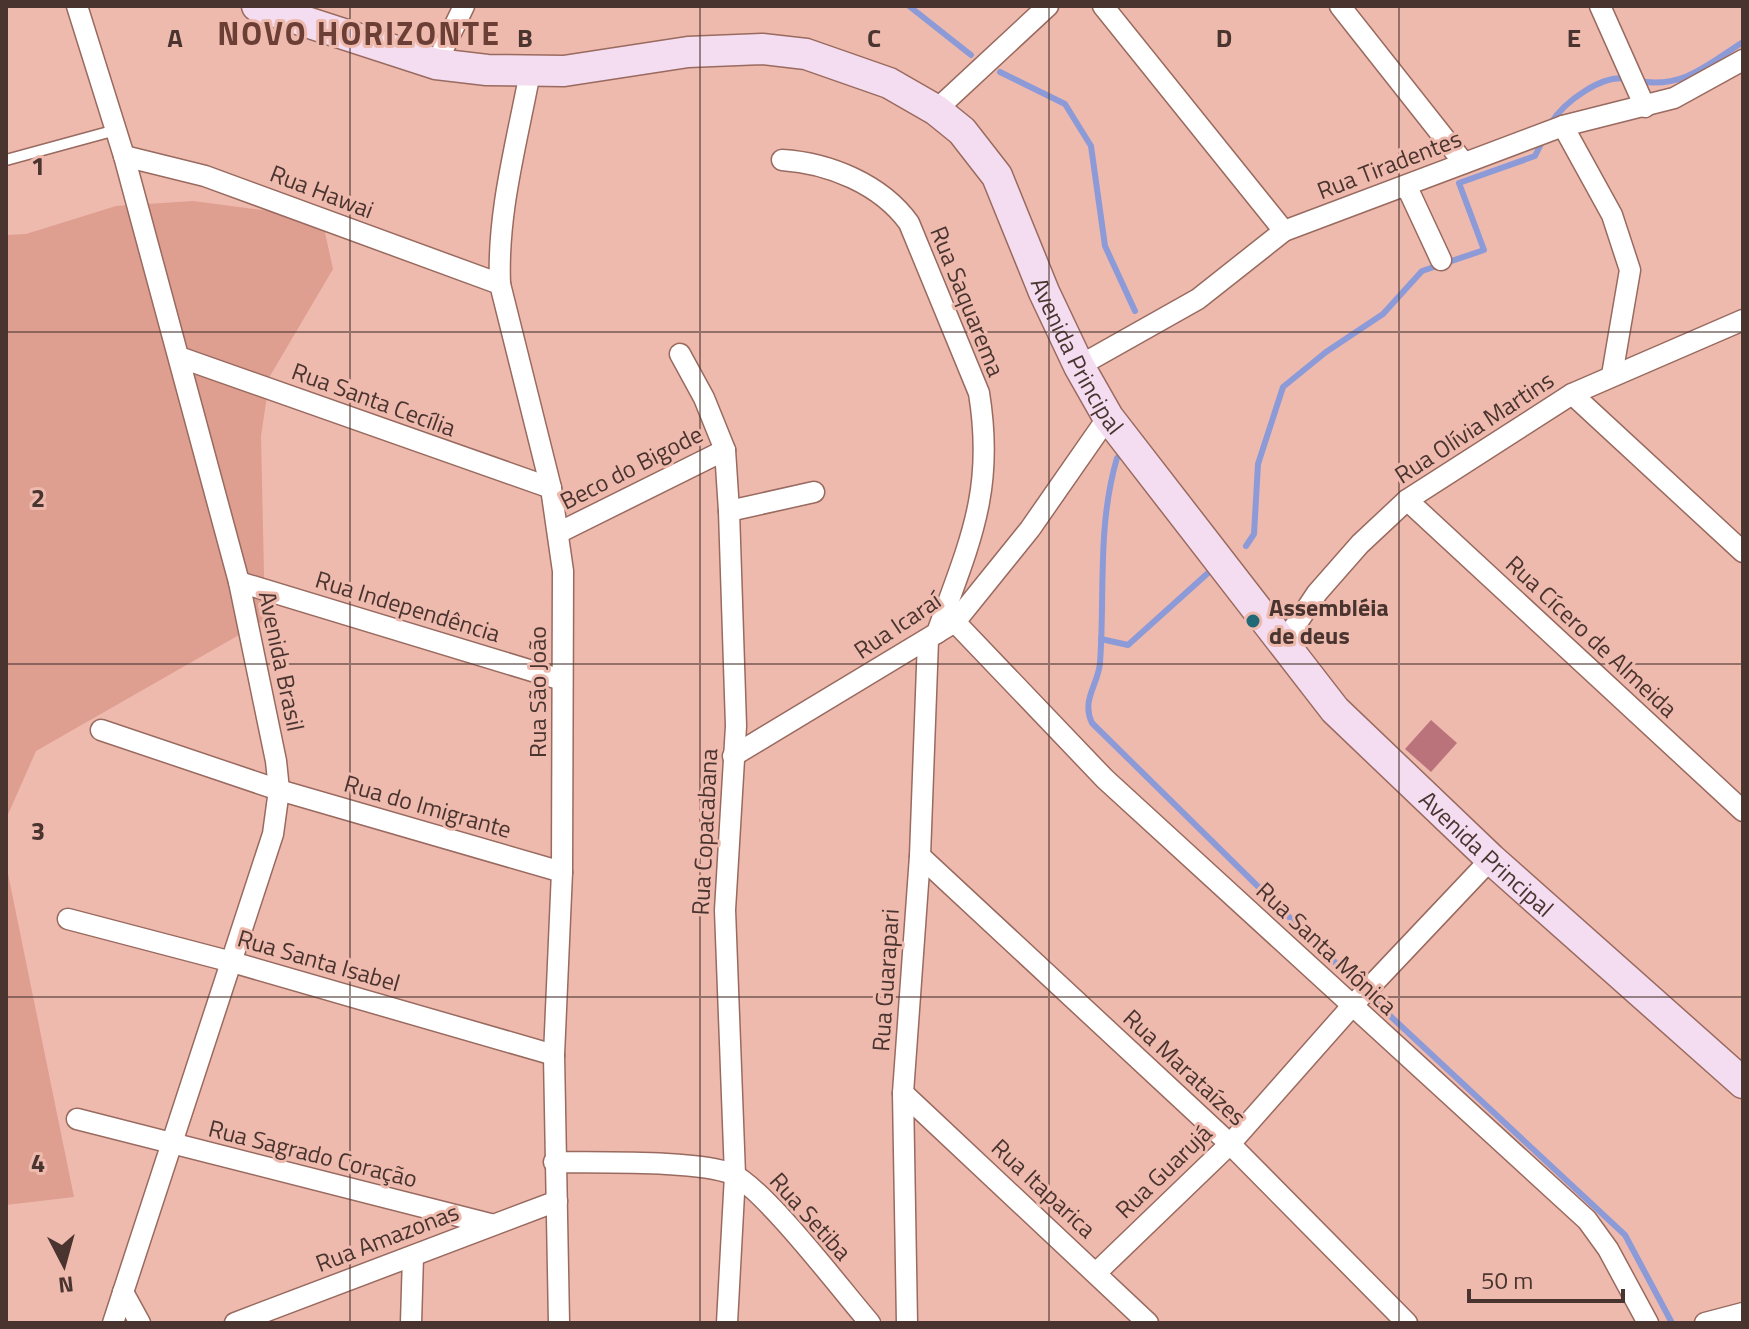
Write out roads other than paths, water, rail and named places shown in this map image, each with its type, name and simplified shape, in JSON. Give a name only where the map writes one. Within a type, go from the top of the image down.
[{"type":"street","name":"Avenida Brasil","points":[[77,6],[124,156],[239,582],[279,790],[273,834],[169,1143],[113,1323]]},
{"type":"street","name":"Avenida Principal","points":[[257,6],[436,64],[530,72],[564,71],[715,49],[762,49],[806,54],[868,74],[936,110],[975,144],[997,176],[1079,366],[1108,417],[1335,710],[1491,859],[1743,1083]]},
{"type":"street","points":[[436,64],[464,6]]},
{"type":"street","points":[[1103,6],[1284,231]]},
{"type":"street","points":[[1340,6],[1464,163]]},
{"type":"street","points":[[1600,6],[1645,107]]},
{"type":"street","points":[[936,110],[1036,10]]},
{"type":"street","name":"Rua Tiradentes","points":[[1079,366],[1198,299],[1284,231],[1563,126],[1674,98],[1743,60]]},
{"type":"street","name":"Rua São João","points":[[530,72],[502,218],[500,284],[560,532],[562,872],[554,1055],[559,1323]]},
{"type":"street","points":[[1563,126],[1612,215],[1630,270],[1612,375]]},
{"type":"street","name":"Rua Hawai","points":[[124,156],[205,176],[500,284]]},
{"type":"street","name":"Rua Saquarema","points":[[782,160],[827,168],[881,193],[897,206],[909,223],[979,393],[983,422],[983,494],[933,637]]},
{"type":"street","points":[[1407,187],[1441,260]]},
{"type":"street","name":"Rua Olívia Martins","points":[[1283,644],[1317,593],[1360,544],[1407,500],[1572,394],[1743,320]]},
{"type":"street","name":"Rua Copacabana","points":[[680,354],[704,398],[725,450],[729,511],[736,726],[725,910],[735,1175],[727,1323]]},
{"type":"street","name":"Rua Santa Cecília","points":[[179,357],[551,488]]},
{"type":"street","points":[[1572,394],[1743,552]]},
{"type":"street","name":"Rua Icaraí","points":[[733,756],[955,622],[1030,529],[1108,417]]},
{"type":"street","name":"Beco do Bigode","points":[[560,532],[725,450]]},
{"type":"street","points":[[729,511],[814,492]]},
{"type":"street","name":"Rua Cícero de Almeida","points":[[1407,500],[1743,811]]},
{"type":"street","name":"Rua Independência","points":[[239,582],[562,680]]},
{"type":"street","name":"Rua Santa Mônica","points":[[955,622],[1105,779],[1587,1220],[1608,1249],[1648,1323]]},
{"type":"street","name":"Rua Guarapari","points":[[907,1323],[903,1093],[933,637]]},
{"type":"street","name":"Rua do Imigrante","points":[[101,730],[279,790],[562,872]]},
{"type":"street","name":"Rua Marataízes","points":[[920,856],[1230,1144],[1407,1323]]},
{"type":"street","name":"Rua Guarujá","points":[[1097,1272],[1230,1144],[1352,1006],[1491,859]]},
{"type":"street","name":"Rua Santa Isabel","points":[[68,919],[232,962],[554,1055]]},
{"type":"street","name":"Rua Itaparica","points":[[903,1093],[1148,1323]]},
{"type":"street","name":"Rua Sagrado Coração","points":[[77,1119],[490,1224]]},
{"type":"street","name":"Rua Setiba","points":[[554,1162],[709,1169],[735,1175],[758,1193],[870,1323]]},
{"type":"street","name":"Rua Amazonas","points":[[235,1323],[557,1201]]},
{"type":"street","points":[[411,1323],[413,1256]]},
{"type":"street","points":[[123,1292],[140,1323]]},
{"type":"street","points":[[1705,1323],[1743,1313]]},
{"type":"lane","points":[[6,160],[116,130]]},
{"type":"waterway","points":[[909,6],[971,55]]},
{"type":"waterway","points":[[1638,81],[1654,83],[1682,78],[1706,67],[1743,42]]},
{"type":"waterway","points":[[1000,72],[1065,104],[1091,146],[1105,246],[1135,311]]},
{"type":"waterway","points":[[1551,123],[1584,91],[1606,81],[1627,79]]},
{"type":"waterway","points":[[1246,546],[1254,534],[1258,464],[1283,387],[1326,352],[1383,314],[1422,271],[1484,250],[1459,183],[1535,156],[1543,140]]},
{"type":"waterway","points":[[1117,458],[1104,535],[1100,663],[1088,707],[1092,723],[1349,976]]},
{"type":"waterway","points":[[1101,639],[1128,645],[1208,573]]},
{"type":"waterway","points":[[1371,998],[1625,1235],[1672,1323]]},
{"type":"place","name":"Assembléia de deus","points":[[1253,621]]},
{"type":"district","name":"NOVO HORIZONTE","points":[[359,33]]}]
